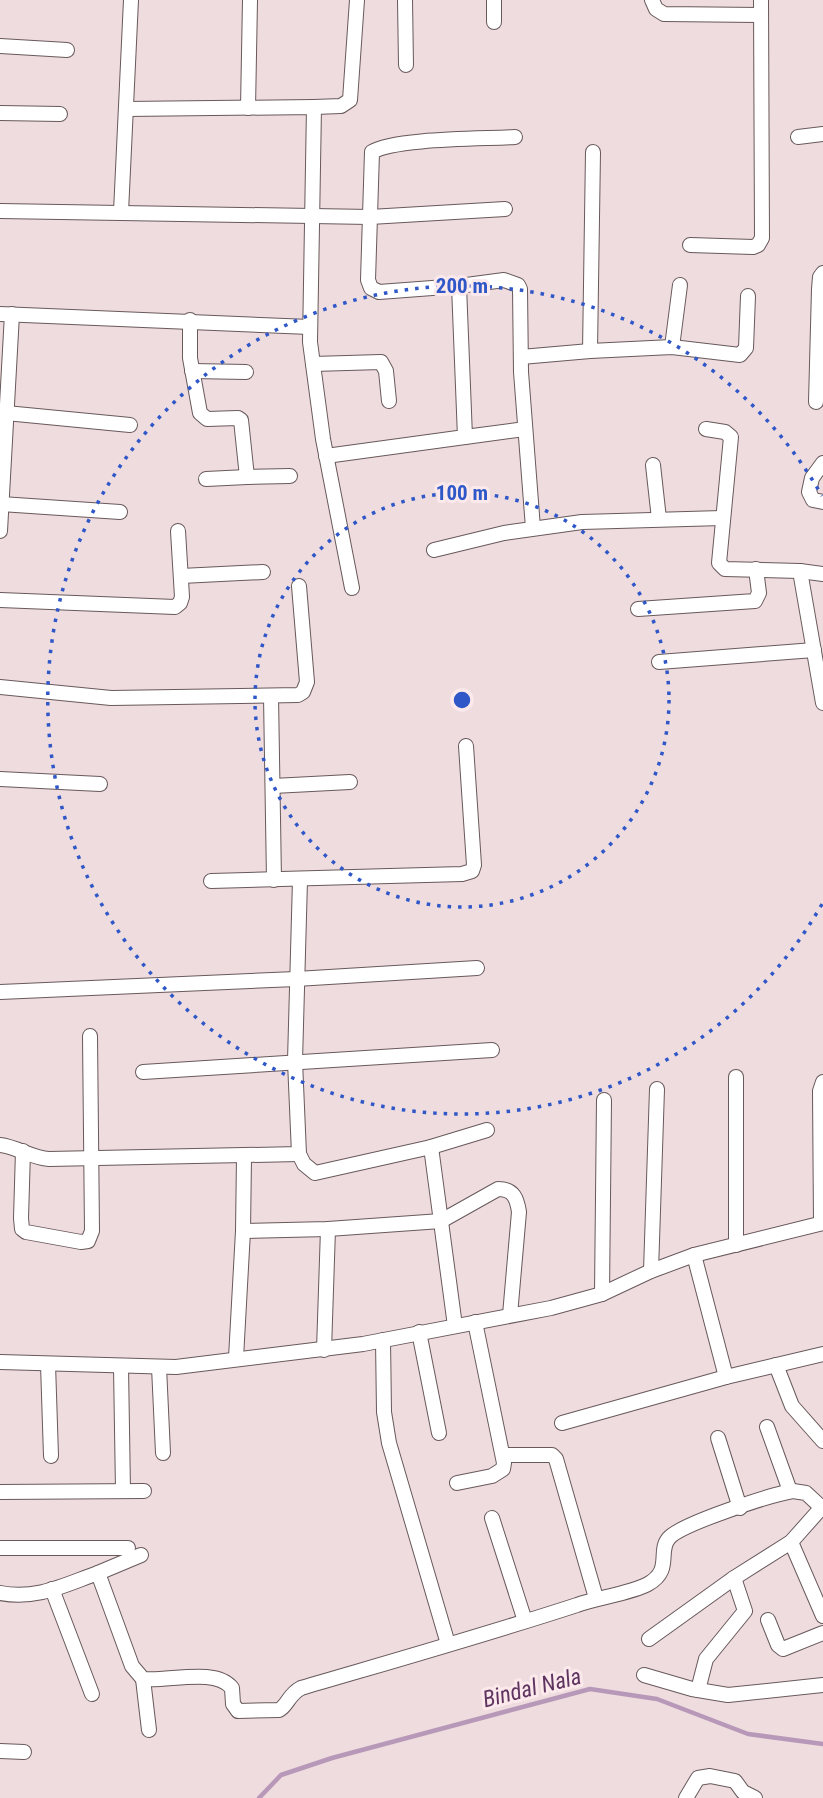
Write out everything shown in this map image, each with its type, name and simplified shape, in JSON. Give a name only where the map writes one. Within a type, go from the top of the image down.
[{"type":"street","points":[[121,212],[131,0]]},
{"type":"street","points":[[248,108],[250,0]]},
{"type":"street","points":[[127,109],[341,106],[350,100],[357,0]]},
{"type":"street","points":[[405,0],[406,65]]},
{"type":"street","points":[[494,0],[494,22]]},
{"type":"street","points":[[652,0],[656,9],[664,14],[760,7],[762,239],[753,247],[690,245]]},
{"type":"street","points":[[0,46],[67,50]]},
{"type":"street","points":[[314,107],[310,327],[326,456],[352,589]]},
{"type":"street","points":[[0,113],[60,114]]},
{"type":"street","points":[[798,137],[823,134]]},
{"type":"street","points":[[515,137],[406,143],[374,150],[368,280],[374,291],[459,286],[504,280],[518,285],[533,528]]},
{"type":"street","points":[[590,351],[593,152]]},
{"type":"street","points":[[0,211],[370,217],[505,209]]},
{"type":"street","points":[[816,402],[819,289],[823,273]]},
{"type":"street","points":[[672,347],[680,285]]},
{"type":"street","points":[[459,286],[465,437]]},
{"type":"street","points":[[521,357],[672,347],[743,354],[746,348],[748,296]]},
{"type":"street","points":[[0,531],[6,413],[6,314],[310,327]]},
{"type":"street","points":[[190,320],[189,346],[199,409],[207,419],[241,420],[247,477]]},
{"type":"street","points":[[313,364],[382,362],[386,371],[389,401]]},
{"type":"street","points":[[192,371],[246,372]]},
{"type":"street","points":[[6,413],[130,425]]},
{"type":"street","points":[[326,456],[525,429]]},
{"type":"street","points":[[706,429],[724,432],[731,437],[722,518],[721,567],[800,571],[823,575]]},
{"type":"street","points":[[823,463],[812,478],[809,492],[814,500],[823,502]]},
{"type":"street","points":[[653,465],[659,519]]},
{"type":"street","points":[[206,479],[290,476]]},
{"type":"street","points":[[1,504],[120,512]]},
{"type":"street","points":[[434,550],[485,537],[582,522],[722,518]]},
{"type":"street","points":[[0,600],[175,607],[182,597],[178,531]]},
{"type":"street","points":[[638,609],[755,601],[759,593],[756,569]]},
{"type":"street","points":[[800,571],[817,636],[814,650],[823,703]]},
{"type":"street","points":[[181,576],[263,572]]},
{"type":"street","points":[[0,687],[111,698],[298,695],[306,687],[299,586]]},
{"type":"street","points":[[659,662],[814,650]]},
{"type":"street","points":[[271,696],[274,880]]},
{"type":"street","points":[[211,881],[462,874],[471,871],[474,865],[466,746]]},
{"type":"street","points":[[0,779],[100,784]]},
{"type":"street","points":[[273,786],[350,782]]},
{"type":"street","points":[[300,880],[295,1061],[299,1154],[303,1164],[315,1173],[431,1147],[487,1130]]},
{"type":"street","points":[[0,992],[477,968]]},
{"type":"street","points":[[23,1151],[20,1218],[22,1229],[81,1242],[88,1241],[92,1231],[90,1036]]},
{"type":"street","points":[[142,1072],[492,1051]]},
{"type":"street","points":[[736,1077],[736,1245]]},
{"type":"street","points":[[0,1362],[159,1367],[324,1350],[551,1308],[601,1294],[694,1255],[822,1223],[820,1091],[823,1082]]},
{"type":"street","points":[[651,1271],[657,1089]]},
{"type":"street","points":[[601,1294],[604,1100]]},
{"type":"street","points":[[0,1145],[41,1159],[299,1154]]},
{"type":"street","points":[[431,1147],[455,1326]]},
{"type":"street","points":[[236,1359],[244,1157]]},
{"type":"street","points":[[243,1231],[328,1229],[441,1221],[498,1189],[506,1189],[517,1199],[519,1212],[510,1315]]},
{"type":"street","points":[[324,1350],[328,1229]]},
{"type":"street","points":[[694,1255],[726,1377]]},
{"type":"street","points":[[457,1483],[499,1473],[503,1469],[504,1455],[475,1322]]},
{"type":"street","points":[[419,1332],[439,1433]]},
{"type":"street","points":[[383,1340],[384,1412],[389,1443],[448,1644]]},
{"type":"street","points":[[562,1423],[726,1377],[823,1354]]},
{"type":"street","points":[[48,1364],[51,1456]]},
{"type":"street","points":[[776,1365],[792,1406],[823,1441]]},
{"type":"street","points":[[121,1367],[123,1492]]},
{"type":"street","points":[[159,1367],[163,1453]]},
{"type":"street","points":[[767,1427],[790,1491]]},
{"type":"street","points":[[719,1437],[740,1508]]},
{"type":"street","points":[[504,1455],[544,1453],[556,1459],[596,1598]]},
{"type":"street","points":[[0,1492],[144,1491]]},
{"type":"street","points":[[143,1679],[222,1679],[232,1688],[233,1704],[238,1711],[279,1710],[293,1693],[301,1689],[448,1644],[467,1641],[650,1583],[663,1569],[668,1539],[691,1525],[790,1491],[806,1493],[822,1507],[791,1542],[734,1578],[649,1639]]},
{"type":"street","points":[[492,1518],[524,1622]]},
{"type":"street","points":[[791,1542],[823,1616]]},
{"type":"street","points":[[0,1548],[134,1551],[98,1573],[36,1595],[0,1593]]},
{"type":"street","points":[[98,1573],[132,1666],[143,1679],[149,1730]]},
{"type":"street","points":[[698,1690],[706,1658],[746,1611],[734,1578]]},
{"type":"street","points":[[52,1589],[92,1694]]},
{"type":"street","points":[[768,1620],[778,1645],[783,1649],[797,1646],[823,1633]]},
{"type":"street","points":[[644,1675],[728,1695],[823,1685]]},
{"type":"street","points":[[0,1751],[24,1752]]},
{"type":"street","points":[[686,1798],[698,1778],[704,1776],[735,1781],[743,1792],[755,1798]]},
{"type":"waterway","name":"Bindal Nala","points":[[259,1798],[281,1775],[332,1758],[590,1689],[657,1699],[748,1734],[823,1744]]}]
